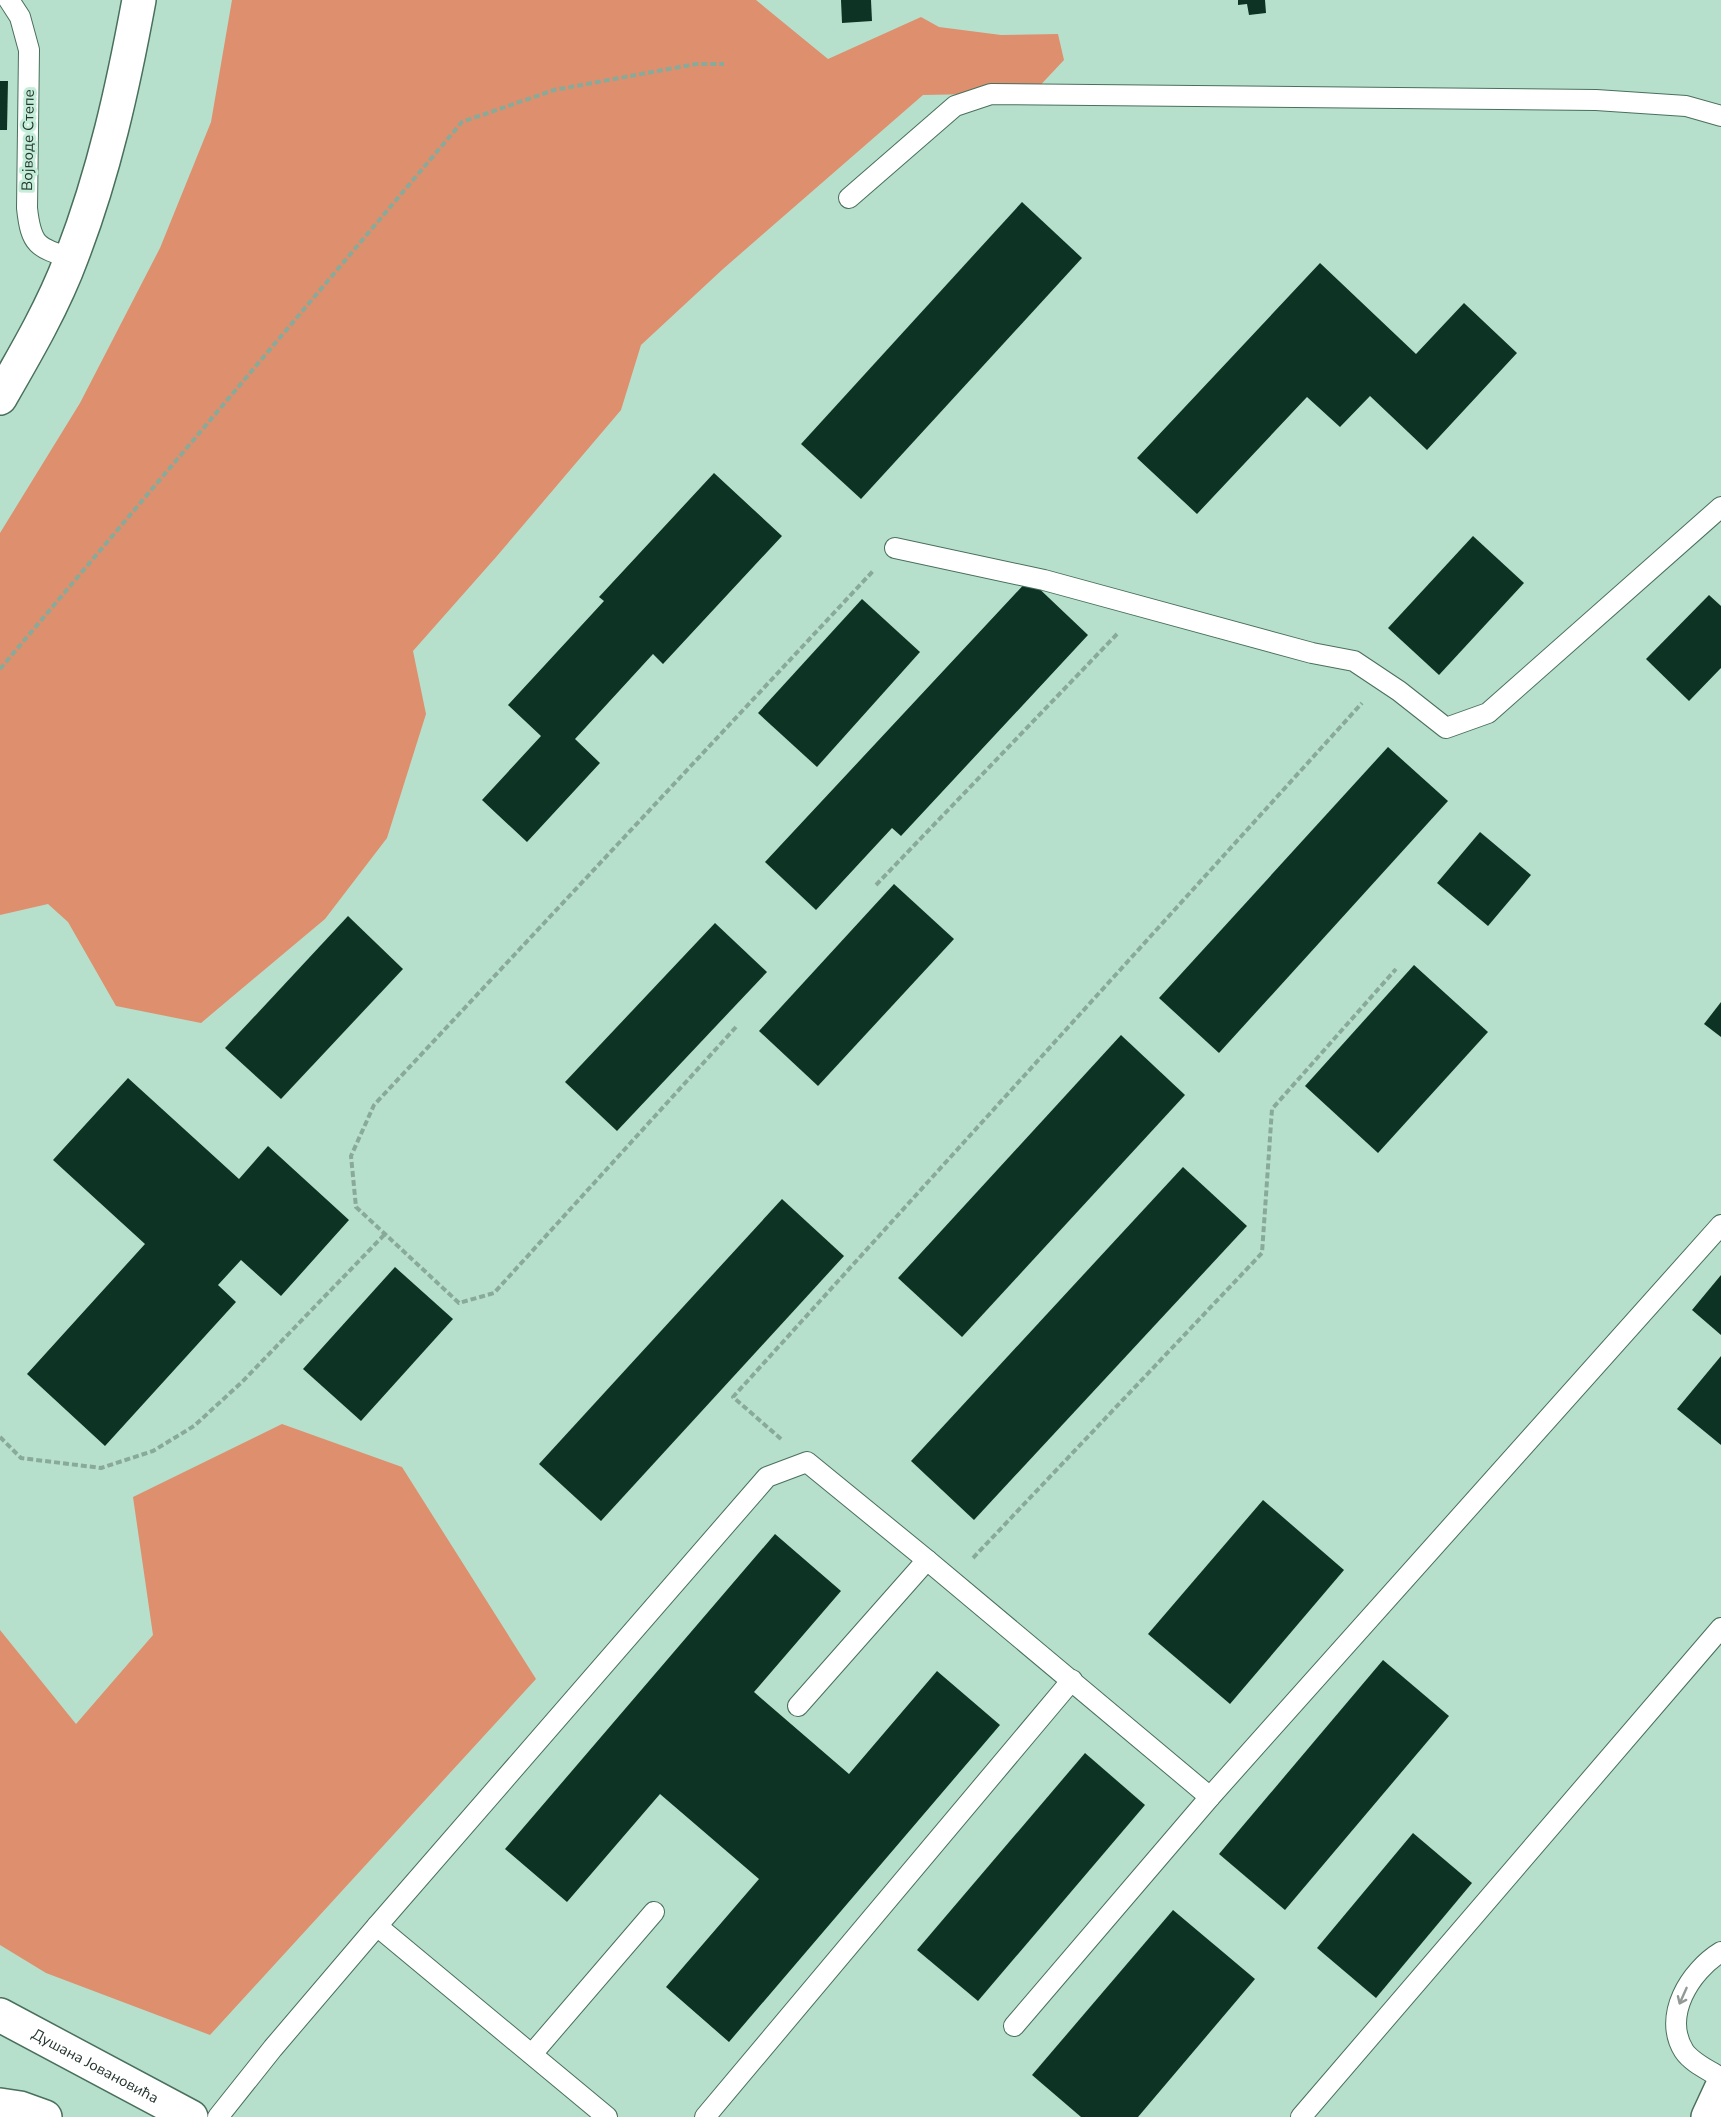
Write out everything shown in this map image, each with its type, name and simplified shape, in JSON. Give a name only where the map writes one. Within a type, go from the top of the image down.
[{"type":"street","points":[[0,398],[34,337],[72,258],[102,165],[125,73],[139,0]]},
{"type":"street","name":"Душана Јовановића","points":[[0,2015],[191,2117]]},
{"type":"street","points":[[1708,2117],[1721,2089]]},
{"type":"street","points":[[0,2105],[20,2108],[45,2117]]},
{"type":"lane","name":"Војводе Степе","points":[[9,0],[20,17],[30,50],[27,208],[29,227],[36,243],[50,252],[72,258]]},
{"type":"lane","points":[[849,198],[955,106],[991,94],[1596,100],[1686,106],[1721,116]]},
{"type":"lane","points":[[896,548],[1044,580],[1312,653],[1354,661],[1446,728],[1488,713],[1721,508]]},
{"type":"lane","points":[[1014,2026],[1210,1797],[1721,1225]]},
{"type":"lane","points":[[218,2117],[273,2048],[377,1926],[766,1477],[807,1462],[952,1580],[1210,1797]]},
{"type":"lane","points":[[798,1706],[927,1560]]},
{"type":"lane","points":[[1301,2117],[1721,1628]]},
{"type":"lane","points":[[705,2117],[1072,1680]]},
{"type":"lane","points":[[532,2055],[654,1912]]},
{"type":"lane","points":[[377,1926],[607,2117]]},
{"type":"lane","points":[[1721,1953],[1690,1981],[1681,2000],[1677,2018],[1677,2033],[1683,2049],[1694,2061],[1721,2078]]},
{"type":"path","points":[[0,669],[462,122],[554,90],[696,64],[724,64]]},
{"type":"path","points":[[736,1027],[494,1293],[459,1303],[356,1207],[351,1156],[374,1105],[896,548]]},
{"type":"path","points":[[876,885],[1143,607]]},
{"type":"path","points":[[807,1462],[733,1397],[1383,681]]},
{"type":"path","points":[[952,1580],[1262,1253],[1272,1109],[1396,969]]},
{"type":"path","points":[[0,1437],[21,1458],[101,1468],[153,1451],[194,1426],[242,1382],[385,1234]]},
{"type":"shaded area","points":[[232,0],[756,0],[828,59],[921,17],[939,27],[1001,35],[1058,34],[1064,60],[1033,93],[923,95],[723,269],[641,345],[621,410],[413,651],[426,714],[387,838],[325,919],[201,1023],[116,1006],[68,922],[48,904],[0,915],[0,533],[80,403],[160,248],[211,122]]},
{"type":"shaded area","points":[[282,1424],[402,1467],[536,1679],[210,2035],[46,1973],[0,1945],[0,1630],[76,1724],[153,1635],[133,1497]]},
{"type":"building","points":[[841,0],[871,0],[872,21],[842,23]]},
{"type":"building","points":[[1238,0],[1265,0],[1266,13],[1249,15],[1247,4],[1238,5]]},
{"type":"building","points":[[0,81],[8,81],[7,130],[0,130]]},
{"type":"building","points":[[1022,202],[1082,258],[861,499],[801,444]]},
{"type":"building","points":[[1320,263],[1416,354],[1464,303],[1517,353],[1427,450],[1370,396],[1340,427],[1307,397],[1197,514],[1137,458]]},
{"type":"building","points":[[714,473],[782,536],[663,664],[653,654],[575,739],[600,763],[527,842],[482,800],[541,736],[508,705],[604,601],[599,597]]},
{"type":"building","points":[[1473,536],[1524,583],[1439,675],[1388,628]]},
{"type":"building","points":[[1029,579],[1088,635],[901,836],[892,828],[816,910],[765,862]]},
{"type":"building","points":[[1709,595],[1721,606],[1721,668],[1689,701],[1646,659]]},
{"type":"building","points":[[862,599],[920,652],[817,767],[758,713]]},
{"type":"building","points":[[1388,747],[1448,801],[1219,1053],[1159,998]]},
{"type":"building","points":[[1480,832],[1531,875],[1488,926],[1437,883]]},
{"type":"building","points":[[894,884],[954,939],[818,1086],[759,1031]]},
{"type":"building","points":[[348,916],[403,969],[281,1099],[225,1048]]},
{"type":"building","points":[[715,923],[767,972],[617,1131],[565,1082]]},
{"type":"building","points":[[1414,965],[1488,1032],[1378,1153],[1305,1086]]},
{"type":"building","points":[[1721,1002],[1721,1037],[1704,1024]]},
{"type":"building","points":[[1121,1035],[1185,1095],[962,1337],[898,1278]]},
{"type":"building","points":[[128,1078],[239,1179],[268,1146],[349,1220],[281,1296],[241,1260],[218,1285],[236,1302],[105,1446],[27,1374],[145,1244],[53,1160]]},
{"type":"building","points":[[1183,1167],[1247,1226],[974,1520],[911,1461]]},
{"type":"building","points":[[782,1199],[844,1256],[601,1521],[539,1464]]},
{"type":"building","points":[[395,1267],[453,1319],[361,1421],[303,1369]]},
{"type":"building","points":[[1721,1275],[1721,1335],[1692,1310]]},
{"type":"building","points":[[1721,1356],[1721,1445],[1677,1409]]},
{"type":"building","points":[[1263,1500],[1344,1570],[1230,1704],[1148,1634]]},
{"type":"building","points":[[775,1534],[841,1591],[754,1692],[849,1774],[937,1671],[1000,1725],[729,2042],[666,1987],[759,1879],[660,1794],[567,1902],[505,1849]]},
{"type":"building","points":[[1383,1660],[1449,1716],[1285,1910],[1219,1854]]},
{"type":"building","points":[[1085,1753],[1145,1805],[978,2001],[917,1950]]},
{"type":"building","points":[[1413,1833],[1472,1883],[1376,1998],[1317,1948]]},
{"type":"building","points":[[1173,1910],[1255,1979],[1138,2117],[1081,2117],[1032,2075]]}]
